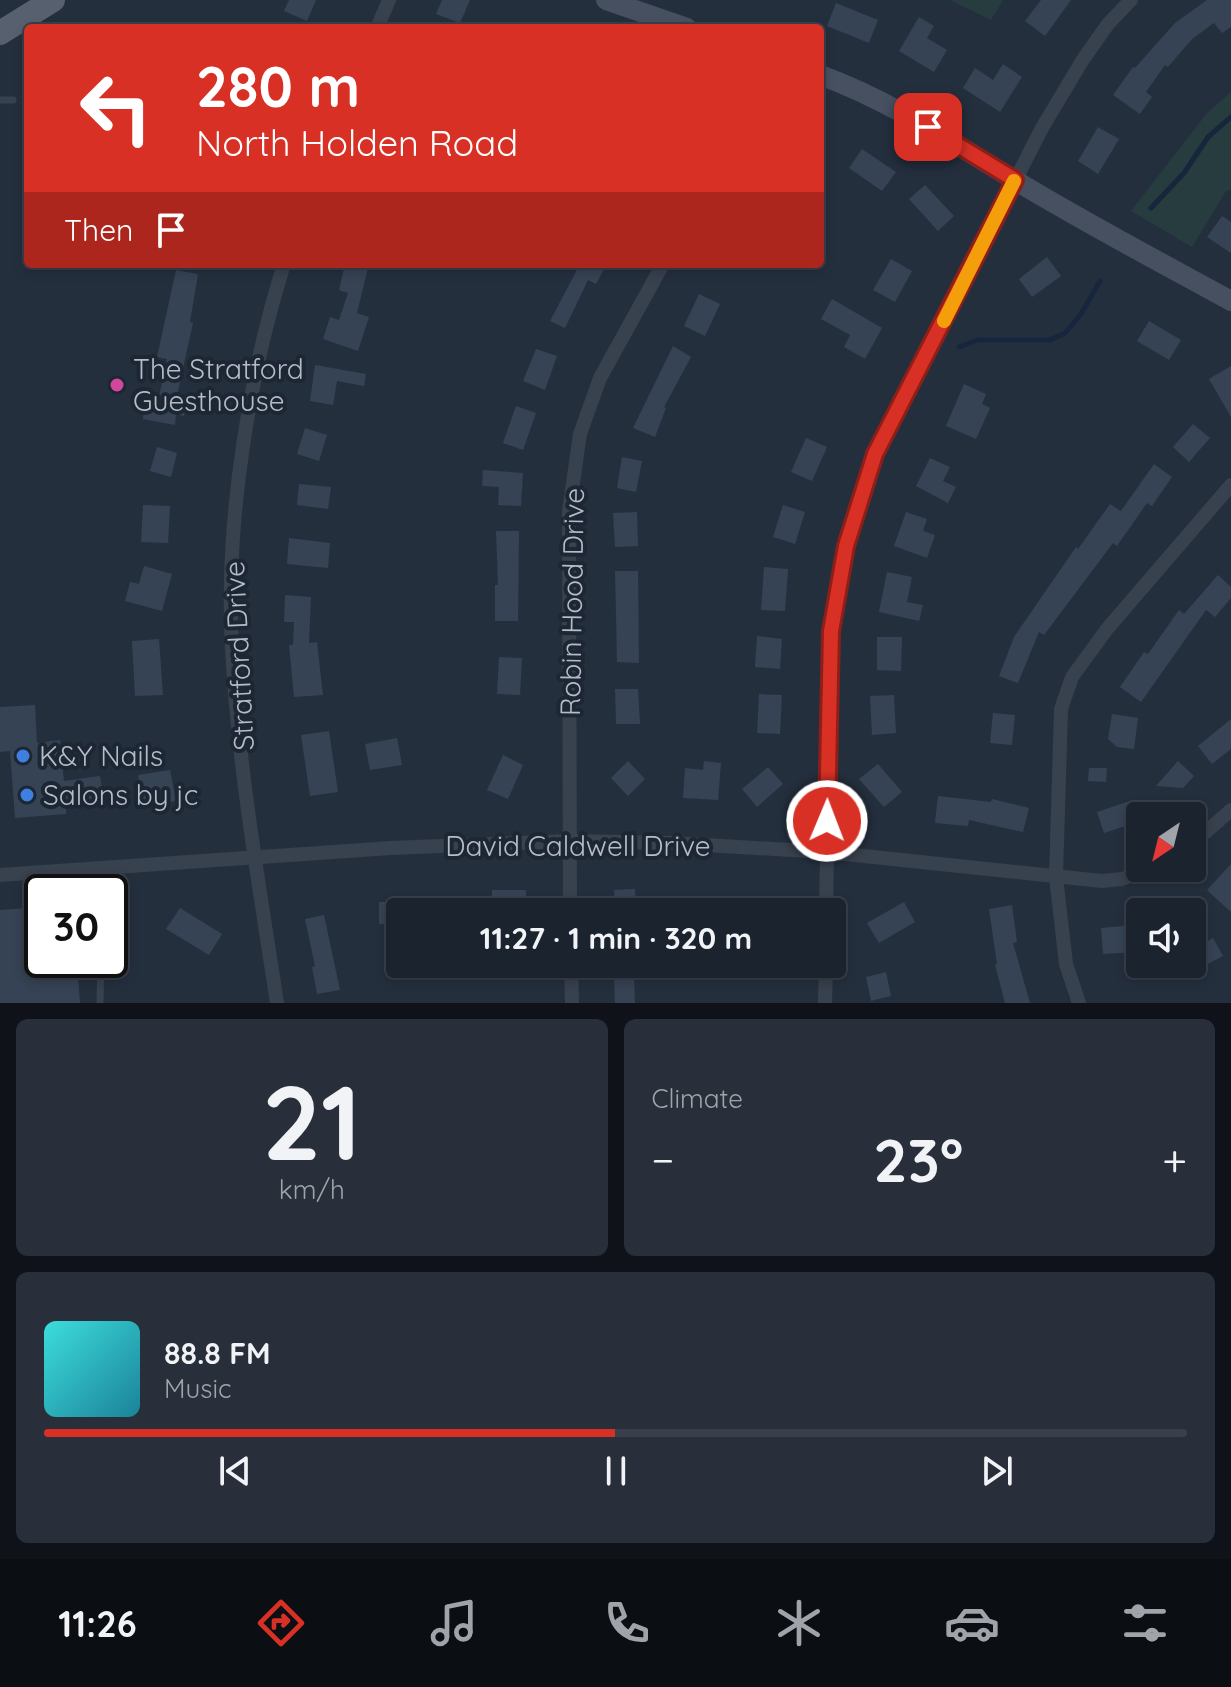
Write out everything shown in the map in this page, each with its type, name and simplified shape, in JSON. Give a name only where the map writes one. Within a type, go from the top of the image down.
[{"type":"main road","points":[[0,33],[53,0]]},
{"type":"main road","points":[[606,0],[675,24]]},
{"type":"main road","points":[[824,76],[902,112],[1015,180],[1231,301]]},
{"type":"street","points":[[379,24],[389,0]]},
{"type":"street","points":[[826,898],[831,631],[846,546],[875,454],[1042,128],[1082,61],[1108,24],[1131,0]]},
{"type":"street","name":"Stratford Drive","points":[[277,1003],[255,859],[235,690],[231,620],[234,529],[258,361],[283,268]]},
{"type":"street","name":"Robin Hood Drive","points":[[570,898],[569,511],[580,434],[600,378],[661,268]]},
{"type":"street","points":[[1079,1003],[1066,964],[1056,877],[1061,709],[1072,677],[1107,629],[1231,485]]},
{"type":"street","points":[[1206,832],[1231,810]]},
{"type":"street","name":"David Caldwell Drive","points":[[0,875],[435,846],[569,841],[826,852],[1102,881],[1126,878]]},
{"type":"street","points":[[571,978],[572,1003]]},
{"type":"street","points":[[825,1003],[826,978]]},
{"type":"lane","points":[[0,100],[13,100]]},
{"type":"lane","points":[[100,1003],[101,978]]},
{"type":"green space","points":[[950,0],[1003,0],[991,20]]},
{"type":"green space","points":[[1231,92],[1231,190],[1226,191],[1192,247],[1131,211],[1207,113]]},
{"type":"building","points":[[289,0],[316,0],[307,21],[284,11]]},
{"type":"building","points":[[442,0],[470,0],[460,23],[436,14]]},
{"type":"building","points":[[1041,0],[1071,0],[1045,36],[1025,21]]},
{"type":"building","points":[[1207,0],[1231,0],[1231,27],[1222,33],[1214,23],[1192,39],[1168,67],[1165,65],[1146,92],[1152,97],[1140,114],[1113,95],[1133,67],[1175,23]]},
{"type":"building","points":[[836,3],[878,20],[869,43],[827,26]]},
{"type":"building","points":[[919,17],[934,26],[927,38],[947,50],[934,72],[899,51]]},
{"type":"building","points":[[1003,64],[1022,77],[1000,112],[963,88],[975,68],[993,80]]},
{"type":"building","points":[[1098,127],[1119,139],[1098,174],[1078,161]]},
{"type":"building","points":[[862,149],[896,172],[882,191],[849,168]]},
{"type":"building","points":[[925,185],[954,216],[938,231],[909,199]]},
{"type":"building","points":[[1222,216],[1231,222],[1231,253],[1207,237]]},
{"type":"building","points":[[1047,257],[1061,276],[1032,297],[1019,279]]},
{"type":"building","points":[[891,259],[912,271],[895,302],[873,290]]},
{"type":"building","points":[[344,268],[368,268],[357,313],[369,317],[358,351],[323,339],[330,317],[339,320],[348,293],[339,290]]},
{"type":"building","points":[[578,268],[605,268],[596,284],[588,280],[565,328],[550,321]]},
{"type":"building","points":[[176,270],[198,274],[190,322],[193,323],[177,396],[187,398],[184,416],[176,414],[175,425],[143,419],[144,407],[155,409],[160,392],[167,359],[157,357]]},
{"type":"building","points":[[699,294],[720,304],[705,336],[684,326]]},
{"type":"building","points":[[832,299],[882,328],[865,359],[844,347],[850,335],[821,319]]},
{"type":"building","points":[[1149,321],[1181,340],[1169,360],[1137,341]]},
{"type":"building","points":[[673,346],[691,357],[664,407],[655,437],[633,428]]},
{"type":"building","points":[[536,349],[557,356],[545,390],[523,381]]},
{"type":"building","points":[[315,365],[366,374],[364,386],[337,381],[333,405],[310,401]]},
{"type":"building","points":[[1231,366],[1231,417],[1209,379]]},
{"type":"building","points":[[964,384],[986,394],[982,404],[990,408],[976,439],[946,426]]},
{"type":"building","points":[[516,406],[536,413],[523,450],[503,443]]},
{"type":"building","points":[[1193,424],[1210,438],[1189,462],[1173,447]]},
{"type":"building","points":[[305,428],[327,435],[319,461],[297,454]]},
{"type":"building","points":[[806,438],[827,447],[812,481],[791,472]]},
{"type":"building","points":[[157,447],[177,453],[171,477],[150,471]]},
{"type":"building","points":[[622,457],[642,461],[636,492],[617,488]]},
{"type":"building","points":[[930,458],[950,467],[943,481],[956,487],[948,503],[916,486]]},
{"type":"building","points":[[1154,464],[1172,477],[1152,506],[1147,503],[1117,546],[1113,543],[1044,635],[1039,632],[1018,683],[999,676],[1014,637],[1076,547],[1078,549],[1110,504],[1121,511]]},
{"type":"building","points":[[483,470],[523,473],[521,506],[498,505],[499,487],[482,486]]},
{"type":"building","points":[[299,484],[331,487],[328,509],[297,505]]},
{"type":"building","points":[[143,505],[170,506],[168,543],[141,542]]},
{"type":"building","points":[[783,505],[805,512],[795,544],[773,537]]},
{"type":"building","points":[[637,512],[638,546],[615,547],[613,513]]},
{"type":"building","points":[[906,512],[927,519],[923,531],[935,535],[927,558],[894,546]]},
{"type":"building","points":[[496,531],[519,531],[518,621],[495,621],[495,585],[498,585]]},
{"type":"building","points":[[289,538],[330,543],[328,568],[287,564]]},
{"type":"building","points":[[144,566],[172,574],[162,611],[125,601],[130,582],[139,584]]},
{"type":"building","points":[[764,567],[788,569],[785,611],[761,610]]},
{"type":"building","points":[[615,571],[638,571],[639,663],[617,662]]},
{"type":"building","points":[[887,572],[912,577],[907,602],[923,605],[919,621],[879,612]]},
{"type":"building","points":[[1218,575],[1231,587],[1231,598],[1215,617],[1206,610],[1141,702],[1120,687],[1179,610],[1184,614]]},
{"type":"building","points":[[285,595],[311,597],[309,643],[317,642],[323,695],[294,697],[289,645],[293,645],[294,622],[284,622]]},
{"type":"building","points":[[757,636],[782,639],[780,669],[755,667]]},
{"type":"building","points":[[877,637],[902,637],[901,671],[877,670]]},
{"type":"building","points":[[159,639],[163,695],[135,696],[132,641]]},
{"type":"building","points":[[499,657],[522,658],[520,695],[497,694]]},
{"type":"building","points":[[615,689],[638,689],[640,724],[616,724]]},
{"type":"building","points":[[759,694],[782,695],[780,734],[757,733]]},
{"type":"building","points":[[894,695],[896,733],[872,735],[870,696]]},
{"type":"building","points":[[35,705],[37,743],[60,740],[64,781],[100,776],[104,801],[66,807],[66,814],[15,818],[10,751],[0,752],[0,707]]},
{"type":"building","points":[[993,713],[1015,715],[1012,745],[990,743]]},
{"type":"building","points":[[1112,714],[1138,718],[1134,749],[1117,747],[1108,739]]},
{"type":"building","points":[[1231,719],[1231,749],[1212,764],[1198,746]]},
{"type":"building","points":[[329,731],[338,792],[310,796],[301,735]]},
{"type":"building","points":[[397,738],[402,765],[370,770],[365,744]]},
{"type":"building","points":[[503,755],[523,765],[508,799],[487,790]]},
{"type":"building","points":[[628,761],[645,779],[628,796],[611,778]]},
{"type":"building","points":[[704,761],[721,763],[718,800],[683,798],[685,768],[703,770]]},
{"type":"building","points":[[1178,761],[1194,776],[1183,788],[1156,786]]},
{"type":"building","points":[[878,764],[902,792],[884,807],[859,779]]},
{"type":"building","points":[[768,767],[783,784],[757,807],[742,789]]},
{"type":"building","points":[[1089,768],[1107,768],[1106,782],[1088,781]]},
{"type":"building","points":[[170,770],[176,801],[144,806],[138,775]]},
{"type":"building","points":[[938,796],[991,802],[992,799],[1029,808],[1023,832],[969,820],[968,826],[935,823]]},
{"type":"building","points":[[1126,802],[1126,826],[1104,833],[1097,812]]},
{"type":"building","points":[[1231,864],[1231,912],[1207,890]]},
{"type":"building","points":[[635,889],[635,898],[614,898],[614,890]]},
{"type":"building","points":[[492,890],[526,890],[526,898],[492,898]]},
{"type":"building","points":[[379,902],[386,902],[386,924],[379,924]]},
{"type":"building","points":[[904,902],[915,922],[879,943],[867,923]]},
{"type":"building","points":[[1012,905],[1017,942],[1013,943],[1030,1003],[1005,1003],[995,965],[989,909]]},
{"type":"building","points":[[24,908],[24,978],[78,978],[80,1003],[0,1003],[0,910]]},
{"type":"building","points":[[180,908],[222,934],[209,955],[166,929]]},
{"type":"building","points":[[324,915],[340,990],[317,994],[312,967],[315,966],[305,919]]},
{"type":"building","points":[[1126,926],[1126,953],[1103,954],[1101,928]]},
{"type":"building","points":[[1213,938],[1223,956],[1206,965],[1206,942]]},
{"type":"building","points":[[886,972],[891,996],[871,1001],[866,977]]},
{"type":"building","points":[[614,978],[634,978],[635,1003],[615,1003]]},
{"type":"waterway","points":[[1151,208],[1184,173],[1208,137],[1231,117]]},
{"type":"waterway","points":[[959,347],[978,340],[1050,340],[1065,333],[1081,314],[1100,281]]},
{"type":"slow traffic","points":[[944,321],[1014,181]]},
{"type":"place","name":"The Stratford Guesthouse","points":[[117,385]]},
{"type":"place","name":"K&Y Nails","points":[[23,756]]},
{"type":"place","name":"Salons by jc","points":[[27,795]]},
{"type":"route","points":[[827,821],[831,631],[846,546],[875,454],[1015,180],[928,127]]}]
